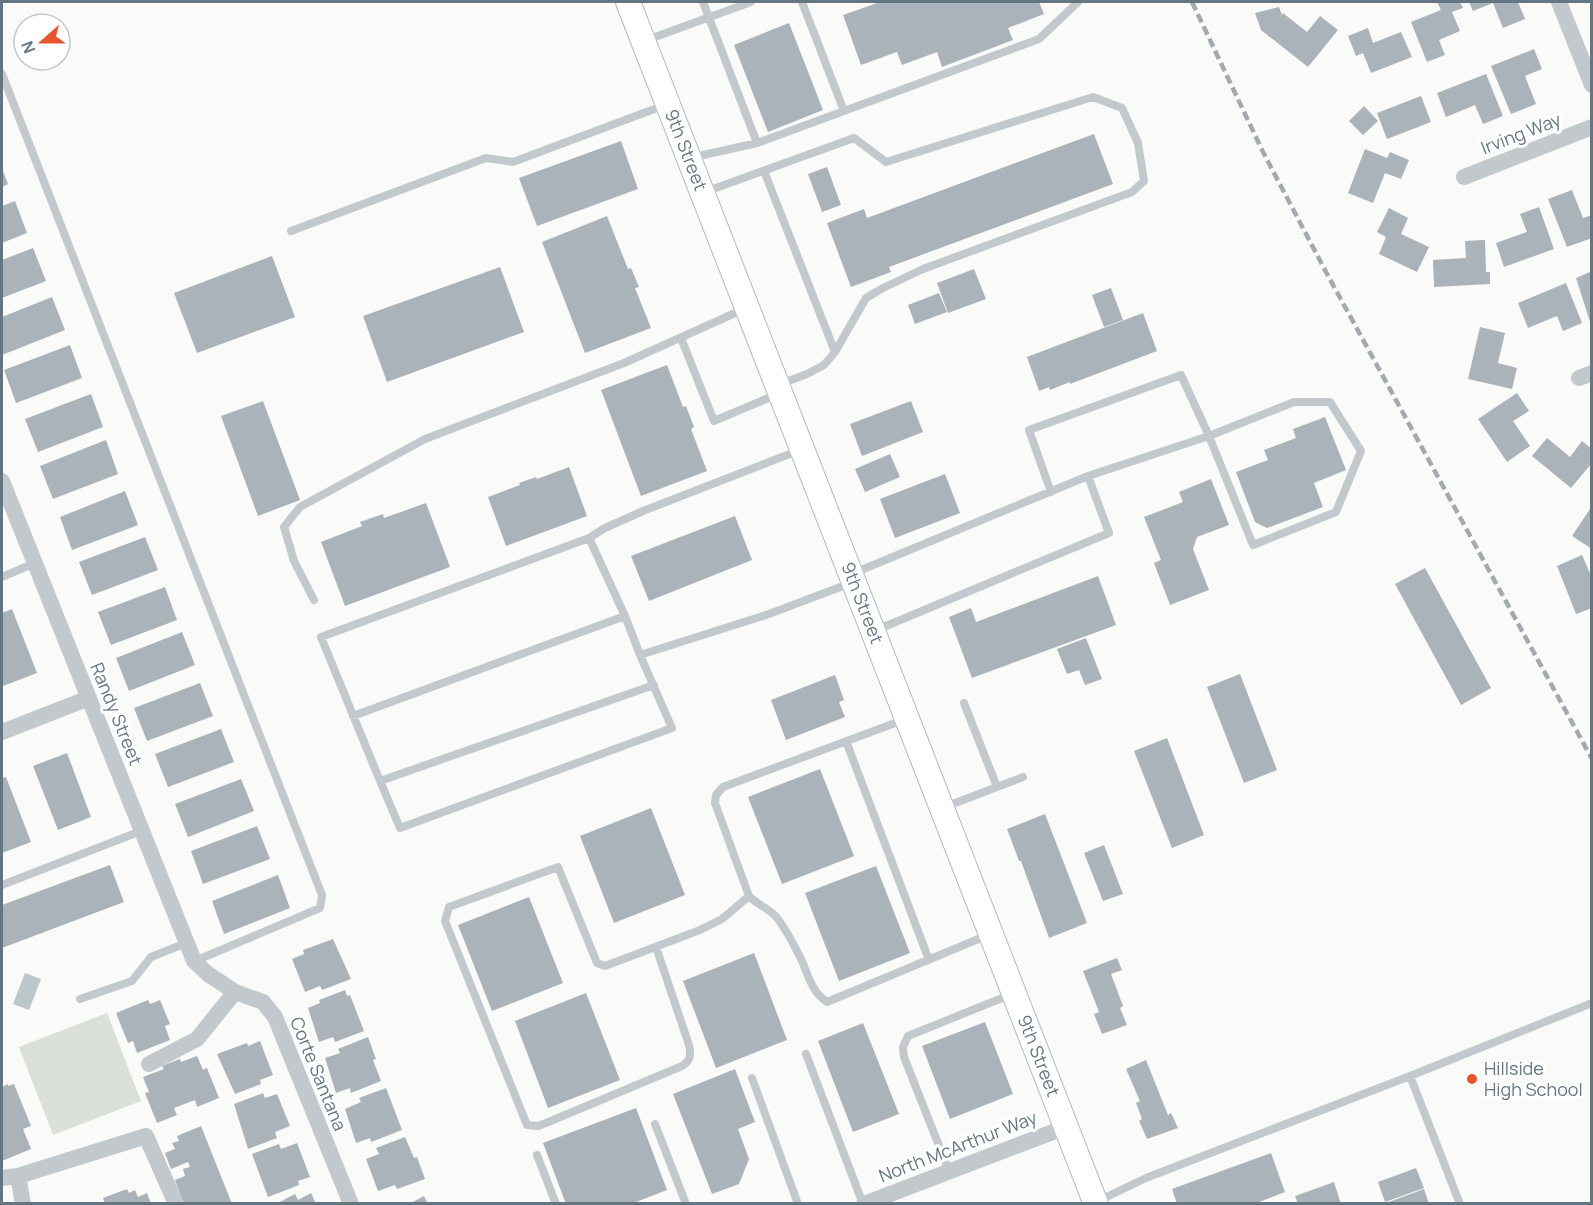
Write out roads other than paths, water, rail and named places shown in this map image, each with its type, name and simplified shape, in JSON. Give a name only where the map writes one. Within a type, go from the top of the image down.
[{"type":"street","name":"9th Street","points":[[628,2],[1096,1203]]},
{"type":"street","points":[[1559,2],[1592,85]]},
{"type":"street","name":"Irving Way","points":[[1464,177],[1592,127]]},
{"type":"street","name":"Randy Street","points":[[2,481],[194,961]]},
{"type":"street","points":[[2,732],[88,699]]},
{"type":"street","name":"Corte Santana","points":[[194,961],[208,974],[235,992],[263,1002],[274,1017],[351,1203]]},
{"type":"street","points":[[149,1064],[197,1039],[235,992]]},
{"type":"street","name":"North McArthur Way","points":[[863,1203],[895,1198],[949,1171],[1066,1127]]},
{"type":"street","points":[[23,1203],[10,1178],[146,1136],[176,1203]]},
{"type":"lane","points":[[703,2],[757,143]]},
{"type":"lane","points":[[644,42],[752,2]]},
{"type":"lane","points":[[802,2],[844,111]]},
{"type":"lane","points":[[689,158],[757,143],[1039,39],[1078,2]]},
{"type":"lane","points":[[2,74],[322,895],[320,908],[194,961]]},
{"type":"lane","points":[[681,338],[714,421],[824,365],[835,352],[866,298],[883,288],[923,269],[1132,192],[1144,181],[1138,143],[1122,108],[1093,97],[886,162],[854,138],[703,193]]},
{"type":"lane","points":[[291,231],[486,158],[513,162],[668,104]]},
{"type":"lane","points":[[764,171],[835,352]]},
{"type":"lane","points":[[314,600],[294,561],[284,527],[300,507],[425,439],[624,363],[747,307]]},
{"type":"lane","points":[[640,655],[769,614],[1088,476],[1209,435],[1294,402],[1330,402],[1360,451],[1335,512],[1253,545],[1209,435],[1181,375],[1029,430],[1051,492]]},
{"type":"lane","points":[[588,538],[625,615],[672,728],[400,828],[321,637],[588,538],[643,511],[802,448]]},
{"type":"lane","points":[[873,632],[1109,532],[1088,476]]},
{"type":"lane","points":[[2,577],[35,563]]},
{"type":"lane","points":[[353,716],[625,615]]},
{"type":"lane","points":[[380,781],[654,685]]},
{"type":"lane","points":[[964,703],[998,787]]},
{"type":"lane","points":[[908,719],[723,787],[716,795],[715,803],[749,896],[756,904],[777,917],[800,957],[808,980],[815,991],[827,1002],[991,933]]},
{"type":"lane","points":[[846,741],[929,960]]},
{"type":"lane","points":[[942,808],[1023,777]]},
{"type":"lane","points":[[2,885],[141,831]]},
{"type":"lane","points":[[656,947],[689,1045],[691,1054],[689,1060],[682,1066],[546,1123],[538,1126],[527,1125],[445,921],[448,907],[558,867],[597,963],[605,966],[700,930],[722,919],[749,896]]},
{"type":"lane","points":[[80,999],[132,981],[151,957],[186,943]]},
{"type":"lane","points":[[949,1171],[904,1057],[903,1047],[908,1036],[1014,993]]},
{"type":"lane","points":[[1096,1203],[1146,1178],[1592,1003]]},
{"type":"lane","points":[[806,1054],[863,1203]]},
{"type":"lane","points":[[1410,1076],[1460,1203]]},
{"type":"lane","points":[[752,1078],[798,1203]]},
{"type":"lane","points":[[655,1124],[686,1203]]},
{"type":"lane","points":[[537,1155],[556,1203]]},
{"type":"railway","points":[[1192,2],[1263,152],[1326,272],[1592,759]]},
{"type":"place","name":"Hillside High School","points":[[1472,1079]]}]
